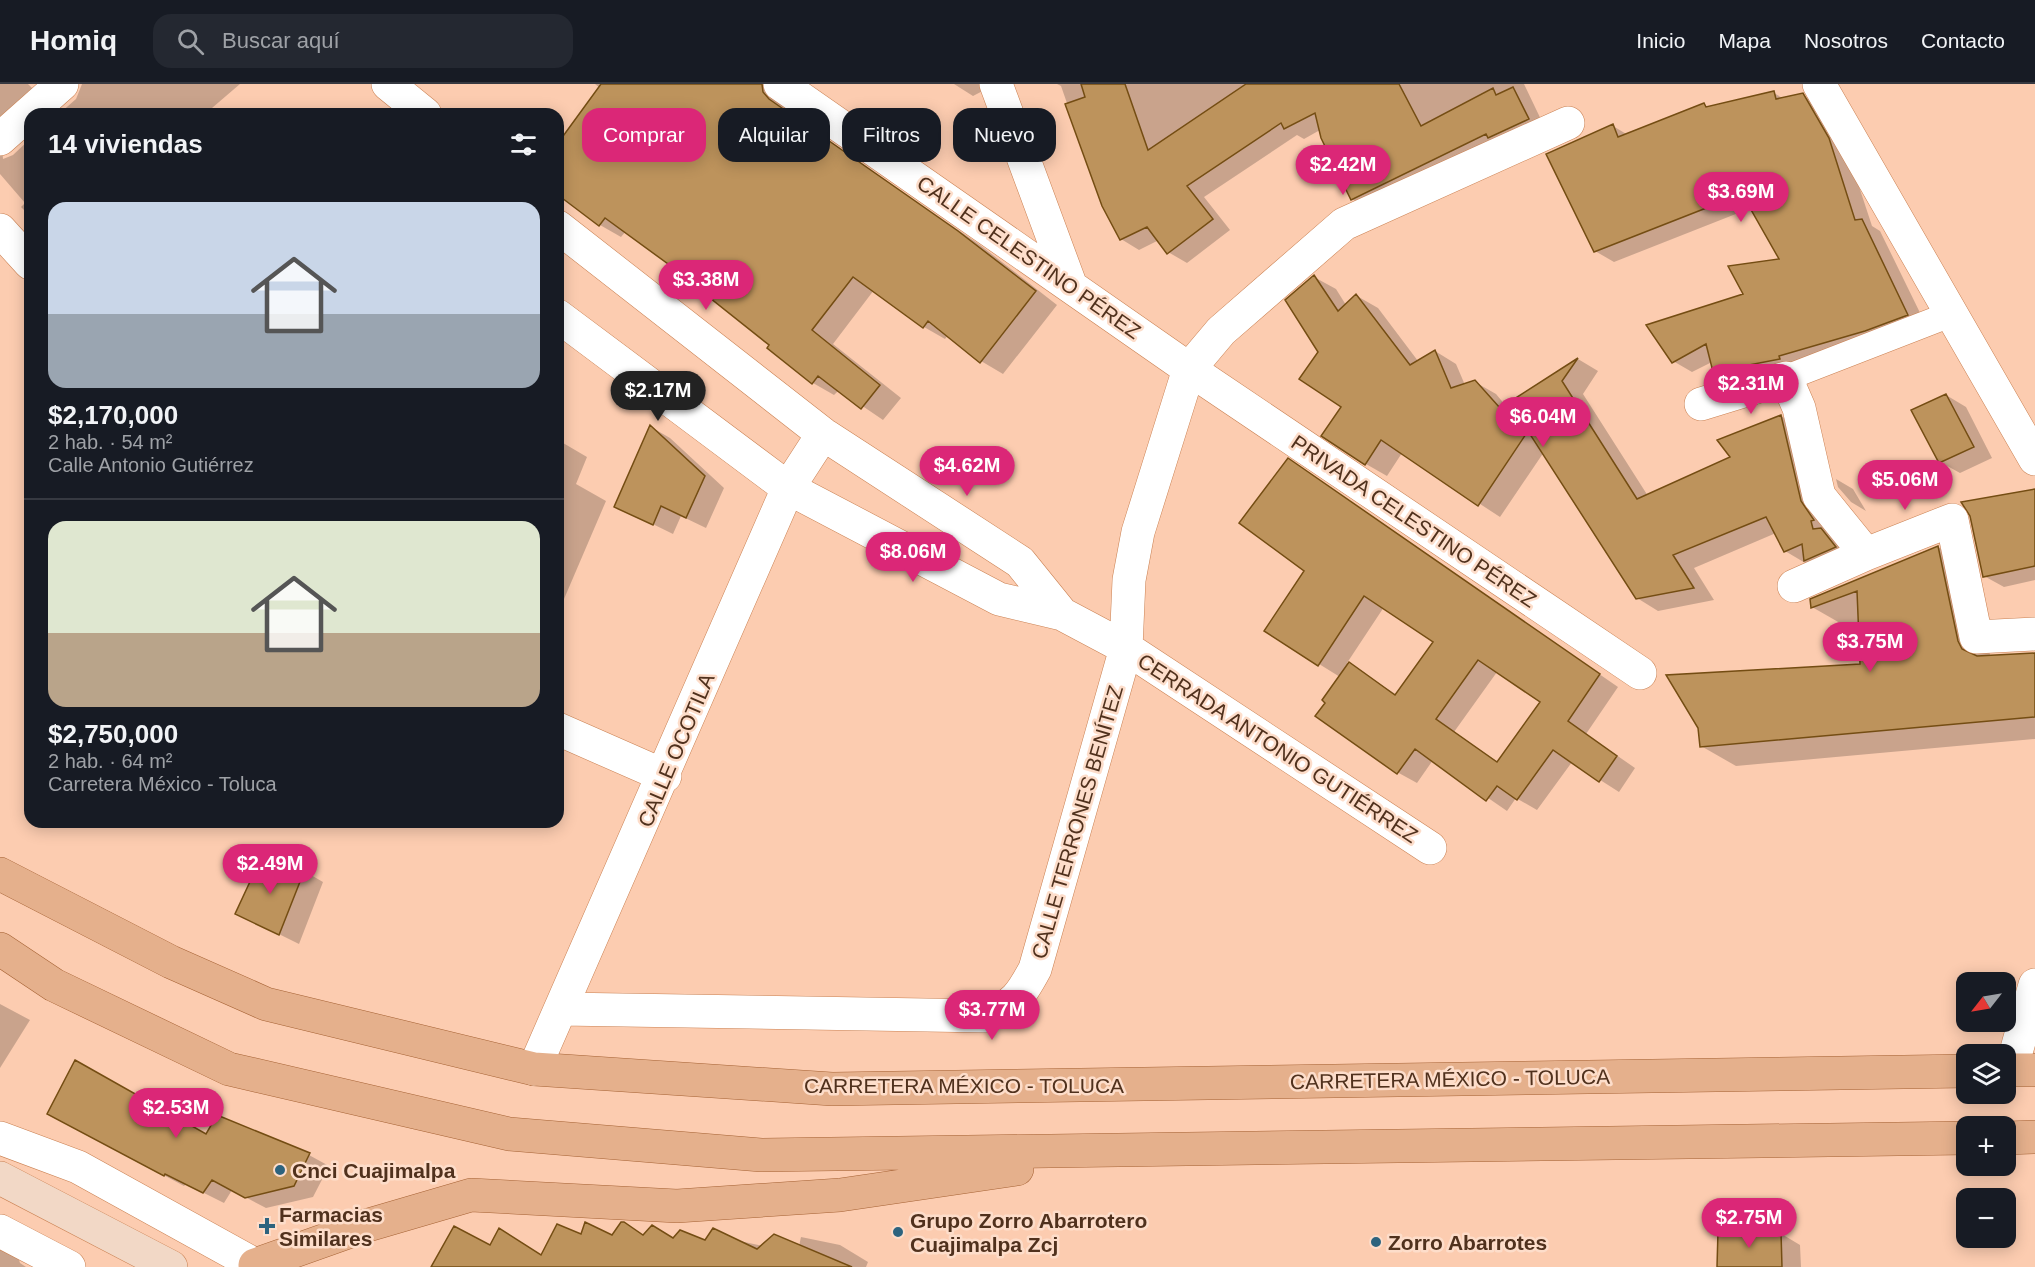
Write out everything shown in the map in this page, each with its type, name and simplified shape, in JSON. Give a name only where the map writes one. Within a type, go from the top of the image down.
[{"type":"main road","name":"CARRETERA MÉXICO - TOLUCA","points":[[0,874],[171,962],[266,1004],[534,1069],[832,1089],[1956,1071]]},
{"type":"main road","points":[[0,949],[54,985],[229,1069],[509,1134],[761,1155],[1956,1138]]},
{"type":"main road","points":[[2016,1138],[2035,1137]]},
{"type":"main road","points":[[257,1266],[364,1226],[471,1195],[556,1202],[689,1205],[840,1195],[1144,1150]]},
{"type":"main road","points":[[0,1178],[171,1267]]},
{"type":"street","points":[[35,108],[62,84]]},
{"type":"street","points":[[378,84],[392,108]]},
{"type":"street","points":[[388,84],[418,108]]},
{"type":"street","name":"CALLE CELESTINO PÉREZ","points":[[780,84],[1189,369]]},
{"type":"street","points":[[996,84],[1070,284]]},
{"type":"street","points":[[1819,84],[2035,459]]},
{"type":"street","points":[[0,139],[24,118]]},
{"type":"street","points":[[1189,369],[1221,331],[1344,224],[1568,123]]},
{"type":"street","points":[[0,230],[24,256]]},
{"type":"street","points":[[564,232],[823,434],[1020,562],[1062,614]]},
{"type":"street","points":[[1701,404],[1786,378],[1951,314]]},
{"type":"street","points":[[564,320],[788,488],[999,599],[1062,614]]},
{"type":"street","name":"CALLE TERRONES BENÍTEZ","points":[[561,1009],[986,1016],[1008,1008],[1021,994],[1035,969],[1126,648],[1129,580],[1138,532],[1189,369]]},
{"type":"street","name":"PRIVADA CELESTINO PÉREZ","points":[[1189,369],[1640,673]]},
{"type":"street","points":[[1786,378],[1799,408],[1819,496],[1866,554]]},
{"type":"street","name":"CALLE OCOTILA","points":[[534,1069],[665,776],[788,488],[823,434]]},
{"type":"street","points":[[1794,586],[1952,520],[1976,637],[2035,634]]},
{"type":"street","name":"CERRADA ANTONIO GUTIÉRREZ","points":[[1062,614],[1126,648],[1430,848]]},
{"type":"street","points":[[564,732],[665,776]]},
{"type":"street","points":[[2017,1070],[2035,985]]},
{"type":"street","points":[[0,1138],[78,1167],[257,1266]]},
{"type":"street","points":[[0,1231],[69,1267]]},
{"type":"building","points":[[601,84],[762,84],[763,92],[782,108],[718,108],[718,162],[830,162],[830,142],[842,150],[842,162],[859,162],[958,231],[1036,291],[980,363],[928,321],[923,328],[853,277],[812,330],[880,385],[861,409],[818,376],[812,384],[767,348],[769,345],[700,290],[701,288],[605,218],[599,226],[564,200],[564,135],[582,110],[582,162],[706,162],[706,108],[584,108]]},
{"type":"building","points":[[1081,84],[1125,84],[1148,150],[1246,84],[1399,84],[1421,126],[1493,88],[1496,95],[1513,87],[1529,119],[1488,138],[1486,134],[1351,200],[1321,138],[1315,113],[1284,129],[1281,123],[1187,186],[1213,219],[1167,254],[1147,227],[1120,240],[1102,206],[1065,104],[1085,97]]},
{"type":"building","points":[[1774,91],[1776,99],[1803,93],[1829,138],[1855,220],[1862,219],[1908,315],[1865,331],[1779,356],[1780,359],[1713,372],[1706,344],[1672,363],[1646,325],[1743,294],[1728,266],[1779,259],[1742,194],[1594,252],[1546,154],[1613,124],[1618,137],[1704,103],[1706,107]]},
{"type":"building","points":[[1314,275],[1338,311],[1356,294],[1410,365],[1435,350],[1451,388],[1475,380],[1500,408],[1578,358],[1562,381],[1637,499],[1730,457],[1717,440],[1781,415],[1801,501],[1814,520],[1811,521],[1813,529],[1821,528],[1836,547],[1804,561],[1802,544],[1784,552],[1766,517],[1673,555],[1694,588],[1636,599],[1528,431],[1478,506],[1381,440],[1365,465],[1321,436],[1341,407],[1299,379],[1318,352],[1285,300]]},
{"type":"building","points":[[1946,394],[1974,447],[1939,463],[1911,410]]},
{"type":"building","points":[[650,425],[705,476],[686,518],[661,506],[653,525],[614,507]]},
{"type":"building","points":[[1288,458],[1600,674],[1568,721],[1617,756],[1599,782],[1553,750],[1517,800],[1497,786],[1486,801],[1415,749],[1397,774],[1315,716],[1325,703],[1322,700],[1349,662],[1395,695],[1433,642],[1364,596],[1318,666],[1264,631],[1304,571],[1239,523]],"holes":[[[1478,660],[1540,702],[1497,762],[1436,719]]]},
{"type":"building","points":[[2035,489],[2035,566],[1983,577],[1970,516],[1961,502]]},
{"type":"building","points":[[1938,546],[1958,641],[1962,649],[1977,656],[2035,653],[2035,717],[1700,747],[1698,728],[1666,675],[1860,664],[1857,591],[1811,608],[1810,599]]},
{"type":"building","points":[[261,858],[305,869],[279,935],[235,914]]},
{"type":"building","points":[[75,1060],[206,1134],[217,1115],[310,1153],[294,1186],[245,1198],[212,1180],[203,1193],[165,1174],[164,1176],[47,1114]]},
{"type":"building","points":[[585,1222],[612,1235],[621,1222],[624,1222],[643,1235],[652,1225],[673,1238],[680,1230],[705,1240],[713,1228],[757,1249],[774,1234],[852,1267],[431,1267],[454,1226],[490,1245],[499,1228],[541,1255],[557,1224],[581,1234]]},
{"type":"building","points":[[1718,1231],[1781,1232],[1782,1267],[1717,1267]]},
{"type":"place","name":"Cnci Cuajimalpa","points":[[280,1170]]},
{"type":"place","name":"Farmacias Similares","points":[[267,1226]]},
{"type":"place","name":"Grupo Zorro Abarrotero Cuajimalpa Zcj","points":[[898,1232]]},
{"type":"place","name":"Zorro Abarrotes","points":[[1376,1242]]}]
